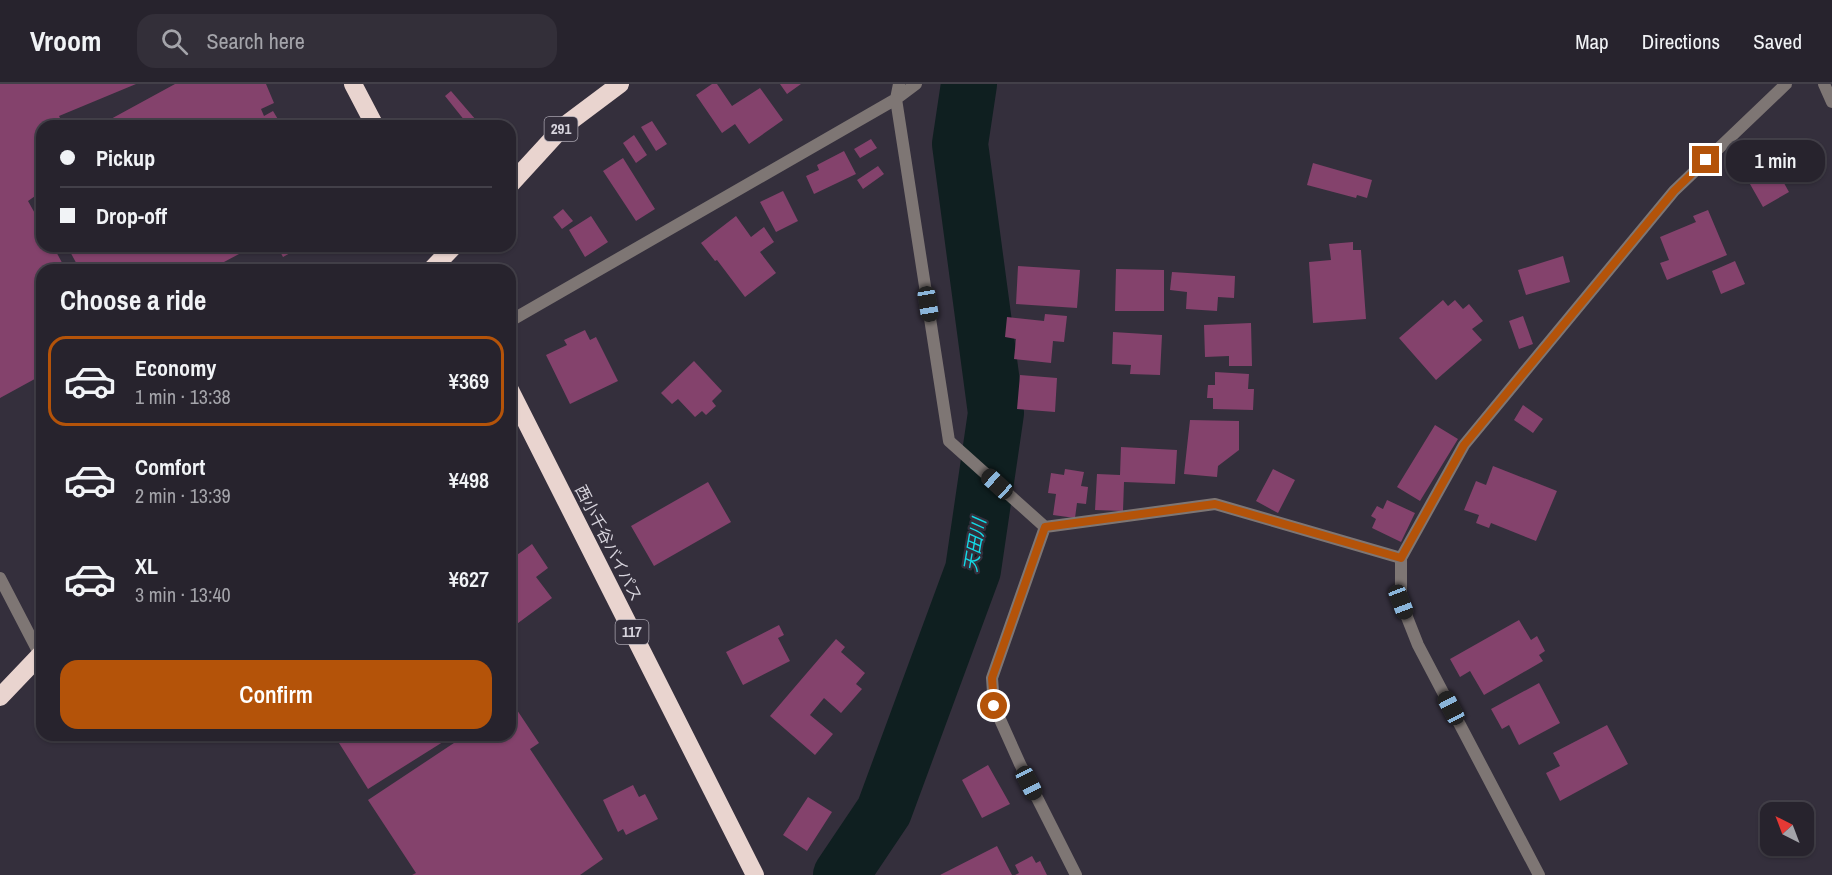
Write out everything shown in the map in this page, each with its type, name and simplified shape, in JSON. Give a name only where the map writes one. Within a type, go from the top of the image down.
[{"type":"highway","points":[[353,84],[372,120]]},
{"type":"highway","name":"291","points":[[516,178],[564,126],[621,84]]},
{"type":"highway","name":"西小千谷バイパス","points":[[516,402],[755,875]]},
{"type":"highway","points":[[0,697],[36,659]]},
{"type":"street","points":[[899,84],[896,99],[949,441],[1045,527],[1215,504],[1401,558]]},
{"type":"street","points":[[516,318],[896,99],[916,84]]},
{"type":"street","points":[[1539,875],[1418,645],[1401,602],[1401,558],[1464,445],[1674,191],[1786,84]]},
{"type":"street","points":[[1824,84],[1832,102]]},
{"type":"street","points":[[1045,527],[992,678],[994,706],[1020,764],[1076,875]]},
{"type":"street","points":[[0,578],[36,645]]},
{"type":"building","points":[[0,84],[136,84],[59,116],[61,120],[36,120],[36,195],[28,201],[36,215],[36,252],[56,252],[63,264],[36,264],[36,378],[0,398]]},
{"type":"building","points":[[175,84],[266,84],[274,103],[261,109],[264,116],[273,111],[278,120],[109,120]]},
{"type":"building","points":[[712,84],[717,84],[732,106],[760,88],[783,120],[749,144],[735,124],[722,133],[696,95]]},
{"type":"building","points":[[780,84],[801,84],[787,94]]},
{"type":"building","points":[[451,91],[476,120],[464,120],[445,96]]},
{"type":"building","points":[[652,121],[667,144],[656,151],[641,127]]},
{"type":"building","points":[[634,135],[647,155],[636,163],[623,143]]},
{"type":"building","points":[[871,139],[877,148],[860,158],[854,149]]},
{"type":"building","points":[[844,151],[856,174],[814,194],[806,176],[819,170],[817,165]]},
{"type":"building","points":[[623,158],[655,209],[636,221],[603,171]]},
{"type":"building","points":[[1313,163],[1372,180],[1367,198],[1357,195],[1356,198],[1307,185]]},
{"type":"building","points":[[878,166],[884,174],[863,189],[857,180]]},
{"type":"building","points":[[1776,169],[1789,192],[1763,207],[1750,184]]},
{"type":"building","points":[[783,191],[798,221],[776,232],[760,202]]},
{"type":"building","points":[[563,209],[573,221],[562,229],[553,217]]},
{"type":"building","points":[[1708,210],[1727,255],[1667,280],[1660,263],[1669,260],[1660,237],[1696,222],[1693,216]]},
{"type":"building","points":[[591,216],[608,242],[585,257],[569,230]]},
{"type":"building","points":[[736,216],[751,237],[764,227],[774,242],[760,252],[776,273],[745,297],[701,243]]},
{"type":"building","points":[[1353,242],[1353,250],[1361,250],[1366,319],[1313,323],[1309,262],[1331,260],[1329,244]]},
{"type":"building","points":[[70,252],[243,252],[220,264],[77,264]]},
{"type":"building","points":[[280,252],[292,252],[283,257]]},
{"type":"building","points":[[1563,256],[1570,282],[1526,295],[1518,270]]},
{"type":"building","points":[[1735,261],[1745,284],[1721,294],[1712,271]]},
{"type":"building","points":[[1018,266],[1080,270],[1077,308],[1016,304]]},
{"type":"building","points":[[1116,269],[1164,270],[1164,311],[1115,311]]},
{"type":"building","points":[[1172,272],[1235,276],[1234,298],[1218,297],[1217,311],[1186,309],[1187,292],[1170,290]]},
{"type":"building","points":[[1443,300],[1448,306],[1455,300],[1463,309],[1469,304],[1483,321],[1472,329],[1482,340],[1436,380],[1399,338]]},
{"type":"building","points":[[1045,314],[1067,316],[1064,342],[1053,341],[1051,363],[1014,359],[1016,339],[1005,337],[1007,317],[1044,321]]},
{"type":"building","points":[[1523,316],[1533,344],[1519,349],[1509,321]]},
{"type":"building","points":[[1251,323],[1252,366],[1229,366],[1229,356],[1205,357],[1204,325]]},
{"type":"building","points":[[585,330],[590,340],[596,337],[618,381],[570,404],[546,355],[567,345],[564,340]]},
{"type":"building","points":[[1113,332],[1162,335],[1160,375],[1130,374],[1131,365],[1112,364]]},
{"type":"building","points":[[694,361],[722,391],[712,401],[716,406],[706,415],[702,411],[695,417],[678,399],[672,404],[661,393]]},
{"type":"building","points":[[1215,372],[1249,374],[1248,389],[1254,389],[1253,410],[1213,409],[1213,398],[1207,398],[1208,385],[1215,385]]},
{"type":"building","points":[[1020,375],[1057,378],[1055,412],[1017,409]]},
{"type":"building","points":[[1523,405],[1543,419],[1533,433],[1514,420]]},
{"type":"building","points":[[1190,420],[1239,421],[1239,450],[1218,466],[1217,477],[1184,474]]},
{"type":"building","points":[[1435,425],[1458,439],[1420,501],[1397,487]]},
{"type":"building","points":[[1121,447],[1177,450],[1175,484],[1124,482],[1123,511],[1095,510],[1097,474],[1120,475]]},
{"type":"building","points":[[1493,466],[1557,491],[1536,541],[1491,523],[1489,528],[1476,523],[1479,515],[1464,510],[1476,481],[1486,485]]},
{"type":"building","points":[[1065,469],[1084,472],[1081,486],[1088,487],[1086,504],[1077,503],[1075,518],[1053,515],[1056,494],[1048,493],[1051,473],[1064,475]]},
{"type":"building","points":[[1273,469],[1295,480],[1278,513],[1256,501]]},
{"type":"building","points":[[708,482],[731,522],[654,566],[631,526]]},
{"type":"building","points":[[1387,500],[1415,513],[1401,542],[1372,528],[1376,519],[1371,516],[1377,506],[1383,509]]},
{"type":"building","points":[[532,544],[548,568],[536,577],[552,598],[516,625],[516,556]]},
{"type":"building","points":[[1519,620],[1531,640],[1537,636],[1545,651],[1539,655],[1543,661],[1484,695],[1470,671],[1460,677],[1450,659]]},
{"type":"building","points":[[779,625],[784,635],[778,638],[790,661],[743,685],[726,652]]},
{"type":"building","points":[[836,639],[845,647],[841,652],[865,673],[856,684],[862,689],[841,713],[824,698],[810,715],[833,734],[815,755],[770,716]]},
{"type":"building","points":[[1539,683],[1560,723],[1519,745],[1509,725],[1502,729],[1491,709]]},
{"type":"building","points":[[516,708],[539,743],[530,749],[603,859],[580,875],[412,875],[416,873],[368,800],[457,741],[516,741]]},
{"type":"building","points":[[1607,725],[1628,764],[1560,801],[1546,773],[1560,766],[1553,753]]},
{"type":"building","points":[[338,741],[444,741],[368,789]]},
{"type":"building","points":[[988,765],[1010,804],[982,818],[962,780]]},
{"type":"building","points":[[633,785],[639,797],[645,794],[658,819],[626,835],[623,829],[618,832],[603,800]]},
{"type":"building","points":[[808,797],[832,812],[807,851],[783,835]]},
{"type":"building","points":[[997,846],[1012,875],[940,875]]},
{"type":"building","points":[[1032,856],[1036,863],[1040,861],[1047,875],[1015,875],[1019,873],[1015,865]]},
{"type":"waterway","name":"天田川","points":[[841,875],[884,811],[973,570],[996,413],[960,144],[969,84]]},
{"type":"route","points":[[994,706],[992,678],[1045,527],[1215,504],[1401,558],[1464,445],[1674,191],[1706,160]]}]
